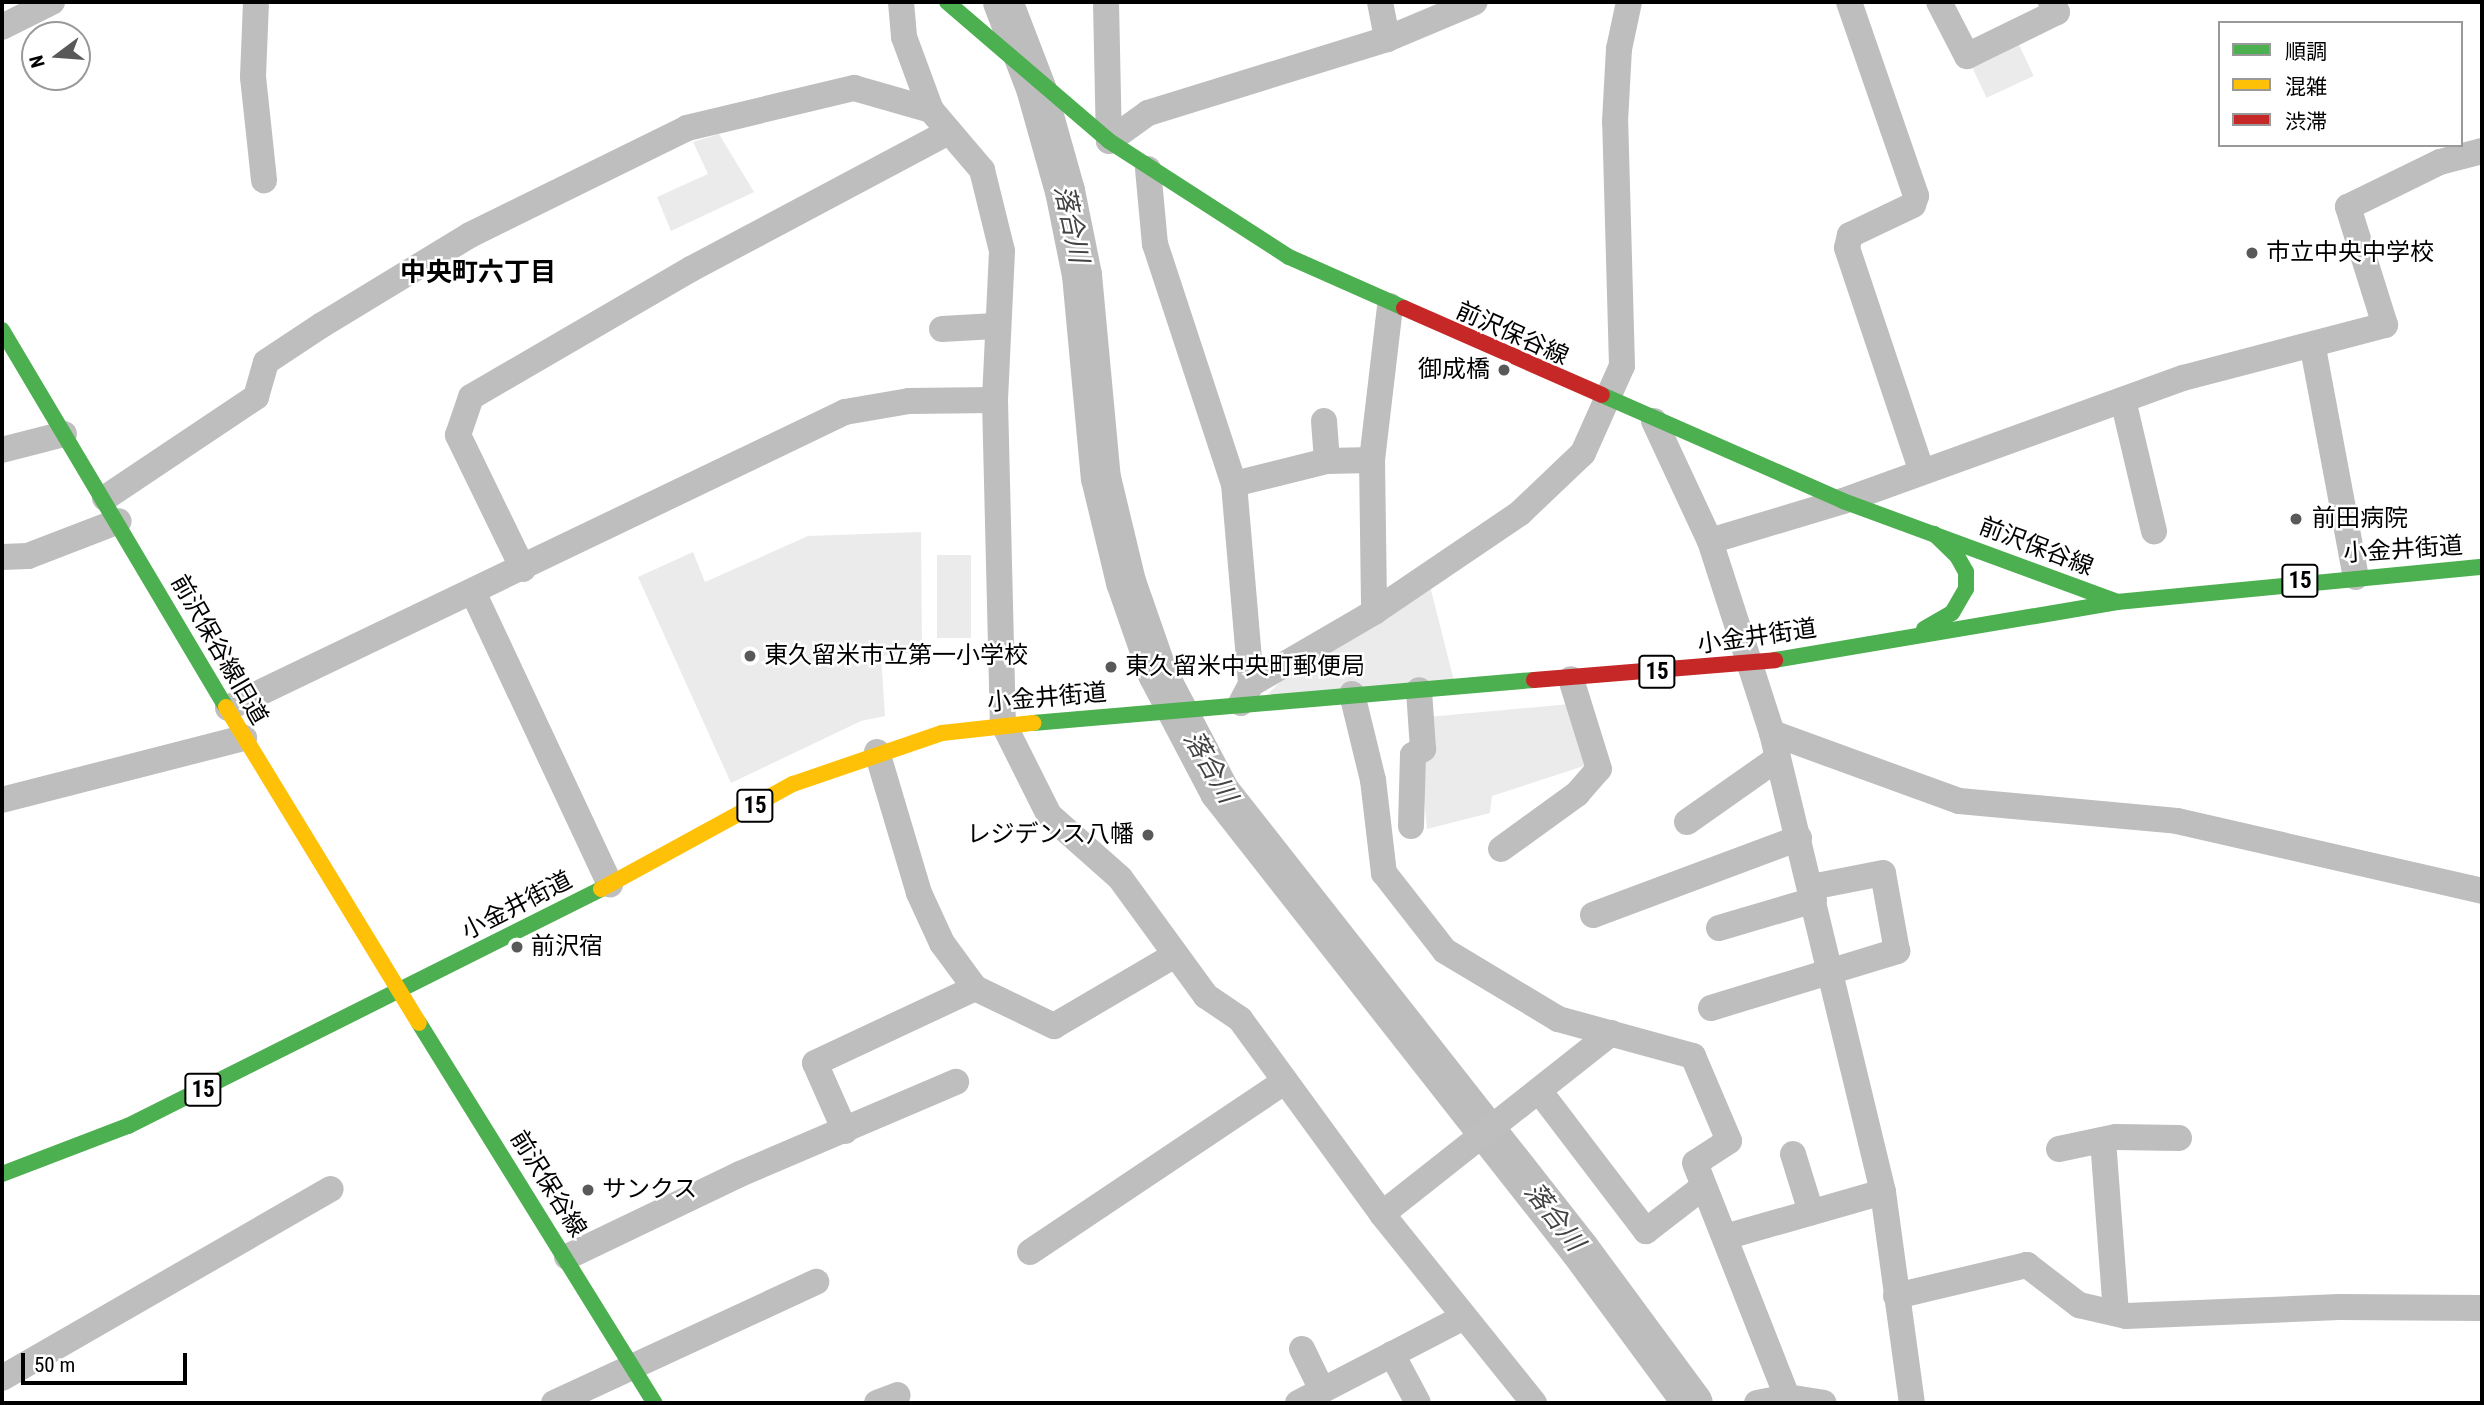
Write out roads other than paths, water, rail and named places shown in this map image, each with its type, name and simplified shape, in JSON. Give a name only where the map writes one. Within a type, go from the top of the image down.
[{"type":"main road","name":"前沢保谷線","points":[[947,2],[987,40],[1109,141],[1148,169],[1289,257],[1390,306],[1843,502],[2117,602]]},
{"type":"main road","name":"前沢保谷線旧道","points":[[2,330],[105,498],[244,738],[398,992]]},
{"type":"main road","points":[[1913,635],[1952,613],[1966,589],[1966,572],[1956,556],[1934,534]]},
{"type":"main road","name":"小金井街道","points":[[2,1174],[128,1126],[610,885],[793,784],[877,752],[1003,723],[1147,711],[1246,693],[1352,694],[1753,664],[2117,602],[2482,567]]},
{"type":"main road","name":"前沢保谷線","points":[[398,992],[567,1257],[655,1403]]},
{"type":"street","points":[[2,27],[52,2]]},
{"type":"street","points":[[256,2],[253,77],[264,180]]},
{"type":"street","points":[[901,2],[904,37],[931,110],[947,133],[982,170],[1002,251],[995,326],[995,400],[1003,723],[1049,815],[1120,878],[1206,996],[1240,1018],[1382,1214],[1534,1403]]},
{"type":"street","points":[[1106,2],[1109,141]]},
{"type":"street","points":[[1380,2],[1387,39]]},
{"type":"street","points":[[1109,141],[1148,113],[1387,39],[1475,2]]},
{"type":"street","points":[[1148,169],[1155,244],[1234,484],[1246,693],[1374,612],[1520,513],[1583,453],[1622,366],[1615,122],[1619,49],[1629,2]]},
{"type":"street","points":[[1849,2],[1916,196],[1913,205],[1850,235],[1847,248],[1922,472]]},
{"type":"street","points":[[1939,2],[1967,56],[2057,12],[2051,2]]},
{"type":"street","points":[[105,498],[256,397],[266,362],[323,325],[470,236],[687,128],[854,89],[931,110]]},
{"type":"street","points":[[523,569],[458,435],[471,397],[691,269],[947,133]]},
{"type":"street","points":[[1710,541],[1843,502],[2123,400],[2247,360],[2314,348],[2385,325],[2348,207],[2440,162],[2482,151]]},
{"type":"street","points":[[1374,612],[1372,460],[1390,306]]},
{"type":"street","points":[[942,329],[995,326]]},
{"type":"street","points":[[2314,348],[2356,577]]},
{"type":"street","points":[[228,708],[523,569],[845,411],[909,401],[995,400]]},
{"type":"street","points":[[2123,400],[2154,531]]},
{"type":"street","points":[[1324,421],[1327,461]]},
{"type":"street","points":[[1654,421],[1710,541],[1753,664],[1775,746],[1832,971],[1883,1192],[1912,1403]]},
{"type":"street","points":[[2,450],[64,434]]},
{"type":"street","points":[[1234,484],[1327,461],[1372,460]]},
{"type":"street","points":[[2,557],[28,556],[119,522]]},
{"type":"street","points":[[473,592],[610,885]]},
{"type":"street","points":[[1501,849],[1577,794],[1600,769],[1571,679]]},
{"type":"street","points":[[1411,826],[1413,755],[1423,749],[1419,690]]},
{"type":"street","points":[[1352,694],[1373,780],[1384,873],[1445,951],[1558,1019],[1693,1056],[1729,1141],[1695,1163],[1725,1237],[1805,1401],[1757,1403]]},
{"type":"street","points":[[2,800],[244,738]]},
{"type":"street","points":[[1687,822],[1775,746]]},
{"type":"street","points":[[1775,746],[1959,801],[2177,821],[2482,891]]},
{"type":"street","points":[[877,752],[919,893],[942,943],[975,988],[1054,1026],[1175,956]]},
{"type":"street","points":[[1593,915],[1798,838]]},
{"type":"street","points":[[1711,1008],[1897,951],[1883,873],[1813,893],[1719,928]]},
{"type":"street","points":[[845,1131],[815,1063],[975,988]]},
{"type":"street","points":[[1382,1214],[1540,1092],[1611,1033]]},
{"type":"street","points":[[567,1257],[956,1082]]},
{"type":"street","points":[[1030,1252],[1285,1082]]},
{"type":"street","points":[[1540,1092],[1646,1231],[1703,1187]]},
{"type":"street","points":[[2059,1149],[2104,1140],[2179,1138]]},
{"type":"street","points":[[2104,1140],[2116,1313]]},
{"type":"street","points":[[1793,1154],[1811,1212]]},
{"type":"street","points":[[2,1378],[331,1189]]},
{"type":"street","points":[[1725,1237],[1883,1192]]},
{"type":"street","points":[[1896,1296],[2027,1265],[2079,1305],[2116,1313],[2482,1308]]},
{"type":"street","points":[[554,1403],[816,1282]]},
{"type":"street","points":[[1298,1403],[1464,1317]]},
{"type":"street","points":[[1303,1349],[1322,1390]]},
{"type":"street","points":[[1392,1354],[1418,1403]]},
{"type":"waterway","name":"落合川","points":[[1003,2],[1036,88],[1065,191],[1082,275],[1101,478],[1126,582],[1158,674],[1220,792],[1580,1250],[1693,1403]]},
{"type":"place","name":"市立中央中学校","points":[[2252,253]]},
{"type":"place","name":"御成橋","points":[[1504,370]]},
{"type":"place","name":"前田病院","points":[[2296,519]]},
{"type":"place","name":"東久留米市立第一小学校","points":[[750,656]]},
{"type":"place","name":"東久留米中央町郵便局","points":[[1111,667]]},
{"type":"place","name":"レジデンス八幡","points":[[1148,835]]},
{"type":"place","name":"前沢宿","points":[[517,947]]},
{"type":"place","name":"サンクス","points":[[588,1190]]},
{"type":"district","name":"中央町六丁目","points":[[478,273]]}]
